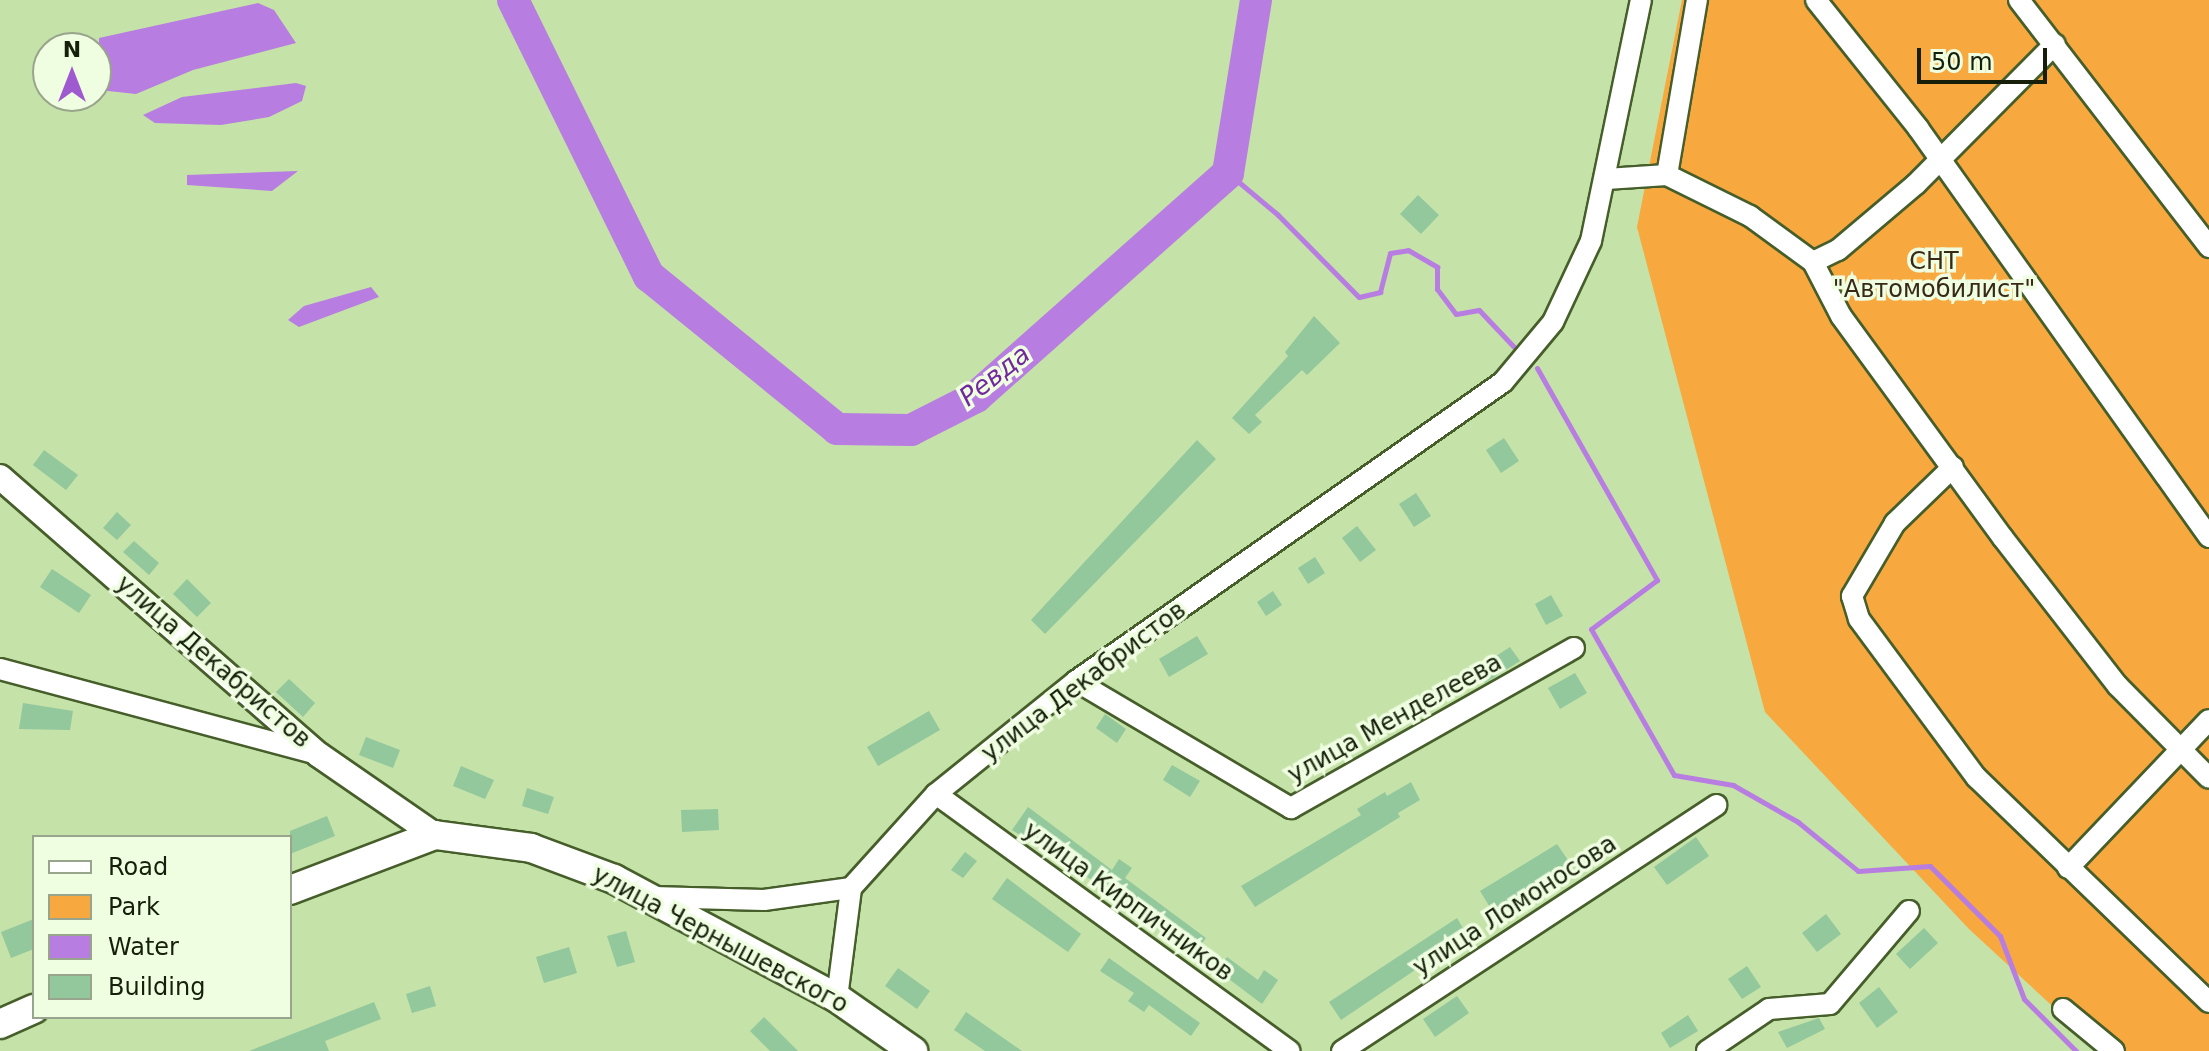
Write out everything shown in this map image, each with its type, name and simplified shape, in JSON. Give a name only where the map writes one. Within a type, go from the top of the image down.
[{"type":"main road","name":"улица Чернышевского","points":[[292,889],[435,835],[531,848],[648,897],[837,998],[913,1051]]},
{"type":"main road","points":[[0,1024],[32,1010]]},
{"type":"street","name":"улица Декабристов","points":[[851,888],[936,794],[1076,681],[1503,382],[1553,322],[1591,241],[1641,0]]},
{"type":"street","points":[[1667,175],[1697,0]]},
{"type":"street","points":[[1816,0],[1937,159],[2209,537]]},
{"type":"street","points":[[2019,0],[2209,247]]},
{"type":"street","points":[[1813,262],[1838,250],[1916,184],[1937,159],[2055,44]]},
{"type":"street","points":[[1606,179],[1667,175],[1750,216],[1813,262],[1841,316],[2118,686],[2209,778]]},
{"type":"street","points":[[1953,467],[1895,523],[1852,596],[1859,619],[1976,777],[2209,1002]]},
{"type":"street","name":"улица Декабристов","points":[[0,477],[319,755],[435,835]]},
{"type":"street","name":"улица Менделеева","points":[[1076,681],[1291,808],[1574,648]]},
{"type":"street","points":[[0,669],[319,755]]},
{"type":"street","points":[[2068,868],[2209,720]]},
{"type":"street","name":"улица Кирпичников","points":[[936,794],[1290,1051]]},
{"type":"street","name":"улица Ломоносова","points":[[1342,1051],[1716,805]]},
{"type":"street","points":[[648,897],[764,900],[851,888],[837,998]]},
{"type":"street","points":[[1707,1051],[1769,1009],[1830,1004],[1909,911]]},
{"type":"street","points":[[2063,1009],[2114,1051]]},
{"type":"green space","name":"СНТ \"Автомобилист\"","points":[[1682,0],[2209,0],[2209,1051],[2101,1051],[1969,929],[1765,712],[1637,227]]},
{"type":"water","points":[[258,3],[274,10],[296,43],[193,70],[136,94],[112,91],[112,35]]},
{"type":"water","points":[[296,83],[306,86],[302,101],[269,117],[221,125],[155,123],[143,115],[182,97]]},
{"type":"water","points":[[298,171],[272,191],[187,185],[187,175]]},
{"type":"water","points":[[371,287],[379,297],[299,327],[288,320],[304,306]]},
{"type":"building","points":[[1418,195],[1439,215],[1421,234],[1400,214]]},
{"type":"building","points":[[1314,316],[1340,343],[1307,375],[1302,370],[1255,415],[1262,422],[1249,434],[1232,418],[1288,356],[1285,352]]},
{"type":"building","points":[[1504,438],[1519,461],[1501,473],[1486,450]]},
{"type":"building","points":[[1197,440],[1216,459],[1045,634],[1031,620]]},
{"type":"building","points":[[44,450],[78,475],[66,490],[33,465]]},
{"type":"building","points":[[1416,493],[1431,516],[1414,527],[1399,504]]},
{"type":"building","points":[[117,512],[131,525],[117,540],[103,528]]},
{"type":"building","points":[[1357,526],[1376,550],[1360,562],[1342,538]]},
{"type":"building","points":[[134,541],[159,563],[149,575],[123,552]]},
{"type":"building","points":[[1315,557],[1325,573],[1308,584],[1298,568]]},
{"type":"building","points":[[52,569],[91,595],[79,613],[40,587]]},
{"type":"building","points":[[187,579],[211,603],[197,617],[173,594]]},
{"type":"building","points":[[1273,591],[1282,605],[1266,616],[1257,602]]},
{"type":"building","points":[[1551,595],[1563,616],[1546,625],[1535,604]]},
{"type":"building","points":[[1197,636],[1208,654],[1169,677],[1159,659]]},
{"type":"building","points":[[1510,647],[1520,661],[1485,683],[1476,669]]},
{"type":"building","points":[[1575,673],[1587,693],[1560,709],[1548,688]]},
{"type":"building","points":[[289,679],[315,703],[303,717],[276,692]]},
{"type":"building","points":[[23,703],[73,711],[70,730],[19,729]]},
{"type":"building","points":[[929,711],[940,730],[878,766],[867,747]]},
{"type":"building","points":[[1105,714],[1126,729],[1117,743],[1096,728]]},
{"type":"building","points":[[366,737],[400,750],[393,768],[359,755]]},
{"type":"building","points":[[1172,765],[1200,781],[1190,797],[1163,780]]},
{"type":"building","points":[[461,766],[494,780],[485,799],[453,786]]},
{"type":"building","points":[[1411,782],[1420,800],[1398,813],[1400,817],[1255,907],[1241,886],[1361,815],[1357,809],[1385,792],[1387,796]]},
{"type":"building","points":[[527,788],[554,797],[548,814],[522,806]]},
{"type":"building","points":[[1028,807],[1112,870],[1119,859],[1132,868],[1125,878],[1206,938],[1192,957],[1114,894],[1012,830]]},
{"type":"building","points":[[718,809],[719,830],[682,832],[681,810]]},
{"type":"building","points":[[327,816],[335,836],[292,853],[290,831]]},
{"type":"building","points":[[1696,837],[1709,856],[1667,885],[1654,867]]},
{"type":"building","points":[[1557,844],[1570,863],[1494,914],[1480,891]]},
{"type":"building","points":[[965,852],[977,861],[963,878],[951,870]]},
{"type":"building","points":[[1007,878],[1081,934],[1068,952],[992,899]]},
{"type":"building","points":[[1826,914],[1841,934],[1817,952],[1802,933]]},
{"type":"building","points":[[1457,918],[1467,935],[1341,1020],[1329,1002]]},
{"type":"building","points":[[32,920],[32,950],[11,958],[1,932]]},
{"type":"building","points":[[1924,928],[1938,943],[1910,969],[1896,954]]},
{"type":"building","points":[[626,931],[635,962],[617,967],[607,936]]},
{"type":"building","points":[[569,947],[577,973],[544,983],[536,957]]},
{"type":"building","points":[[1227,957],[1258,980],[1264,970],[1278,980],[1262,1004],[1217,970]]},
{"type":"building","points":[[1109,958],[1200,1023],[1191,1036],[1149,1005],[1144,1012],[1128,1001],[1134,993],[1100,971]]},
{"type":"building","points":[[1747,966],[1761,987],[1742,999],[1728,979]]},
{"type":"building","points":[[898,968],[930,991],[917,1009],[885,986]]},
{"type":"building","points":[[430,986],[436,1006],[412,1013],[406,994]]},
{"type":"building","points":[[1879,987],[1898,1012],[1877,1028],[1859,1003]]},
{"type":"building","points":[[1457,996],[1469,1013],[1435,1037],[1423,1019]]},
{"type":"building","points":[[374,1002],[381,1019],[325,1041],[329,1051],[249,1051]]},
{"type":"building","points":[[966,1012],[1022,1051],[985,1051],[954,1030]]},
{"type":"building","points":[[1688,1015],[1698,1031],[1670,1048],[1661,1033]]},
{"type":"building","points":[[764,1017],[798,1051],[770,1051],[750,1031]]},
{"type":"building","points":[[1819,1018],[1825,1029],[1787,1048],[1778,1032]]},
{"type":"waterway","name":"Ревда","points":[[513,0],[649,276],[837,429],[911,430],[976,397],[1228,173],[1256,0]]},
{"type":"waterway","points":[[1228,173],[1278,215],[1359,297],[1380,292],[1390,253],[1408,250],[1437,267],[1437,289],[1456,314],[1479,310],[1514,347]]},
{"type":"waterway","points":[[1537,368],[1657,580],[1591,629],[1674,775],[1733,785],[1798,822],[1858,871],[1930,866],[2000,936],[2024,999],[2076,1051]]}]
